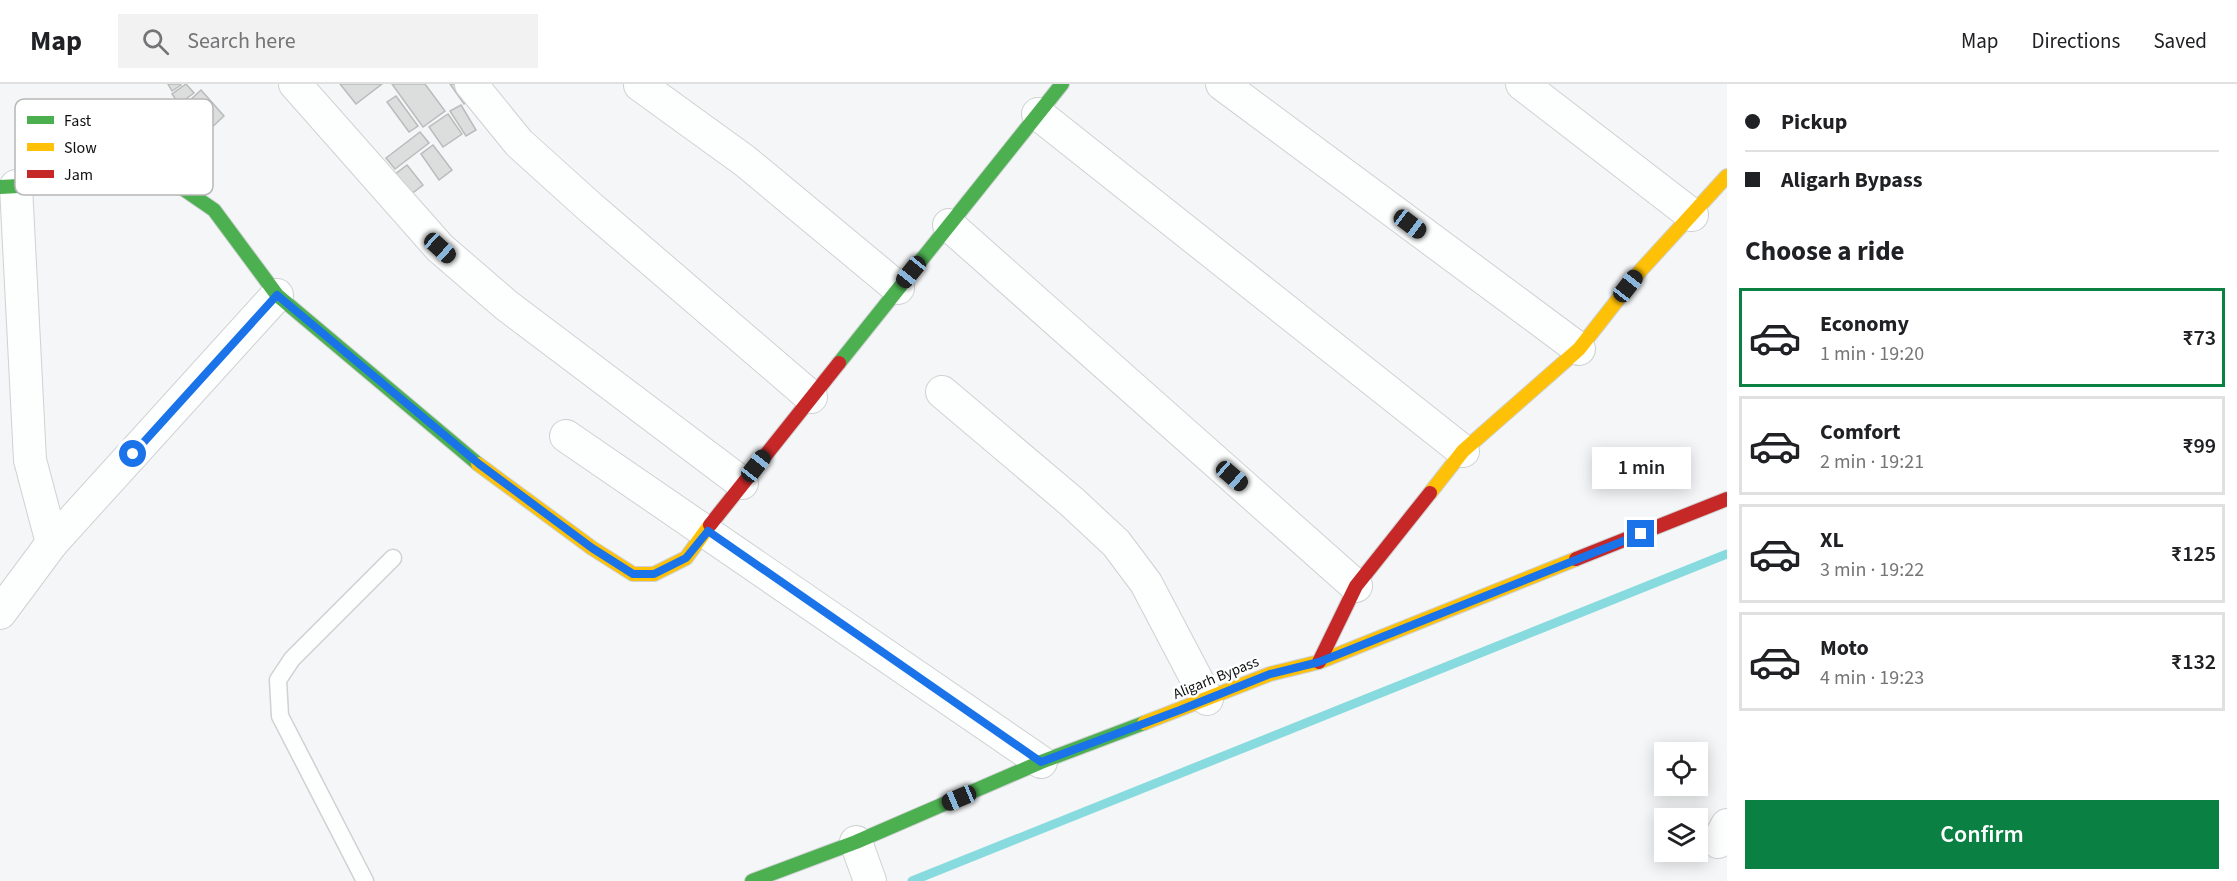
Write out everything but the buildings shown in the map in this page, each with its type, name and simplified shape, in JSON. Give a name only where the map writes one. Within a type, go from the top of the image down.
[{"type":"street","points":[[295,84],[454,261],[506,305],[742,483]]},
{"type":"street","points":[[471,84],[519,143],[811,397]]},
{"type":"street","points":[[192,195],[214,210],[277,295],[479,464],[592,548],[633,574],[654,574],[686,558],[742,483],[1062,84]]},
{"type":"street","points":[[1222,84],[1579,349]]},
{"type":"street","points":[[1319,662],[1356,585],[1463,451],[1579,349],[1641,270],[1714,196],[1522,84]]},
{"type":"street","points":[[640,85],[745,161],[898,288]]},
{"type":"street","points":[[1038,114],[1463,451]]},
{"type":"street","points":[[8,187],[30,460],[52,543]]},
{"type":"street","points":[[949,225],[1356,585]]},
{"type":"street","points":[[2,605],[52,543],[277,295]]},
{"type":"street","points":[[942,392],[1072,502],[1116,543],[1146,583],[1207,699]]},
{"type":"street","points":[[566,436],[708,531],[1041,762]]},
{"type":"street","name":"Aligarh Bypass","points":[[752,881],[856,842],[1041,762],[1270,674],[1319,662],[1727,499]]},
{"type":"street","points":[[856,842],[870,881]]},
{"type":"lane","points":[[364,881],[280,716],[278,680],[292,659],[393,558]]},
{"type":"waterway","points":[[912,881],[1727,554]]},
{"type":"traffic: fast","points":[[839,363],[1062,84]]},
{"type":"traffic: fast","points":[[0,187],[15,186]]},
{"type":"traffic: fast","points":[[192,195],[214,210],[277,295],[478,464]]},
{"type":"traffic: fast","points":[[752,881],[856,842],[1041,762],[1144,723]]},
{"type":"traffic: slow","points":[[1430,493],[1463,451],[1579,349],[1641,270],[1727,176]]},
{"type":"traffic: slow","points":[[478,464],[592,548],[633,574],[654,574],[686,558],[710,525]]},
{"type":"traffic: slow","points":[[1144,723],[1270,674],[1319,662],[1576,559]]},
{"type":"traffic: jam","points":[[710,525],[839,363]]},
{"type":"traffic: jam","points":[[1319,662],[1356,586],[1430,493]]},
{"type":"traffic: jam","points":[[1576,559],[1727,499]]},
{"type":"route","points":[[133,454],[277,295],[479,464],[592,548],[633,574],[654,574],[686,558],[708,531],[1041,762],[1270,674],[1319,662],[1641,534]]}]
